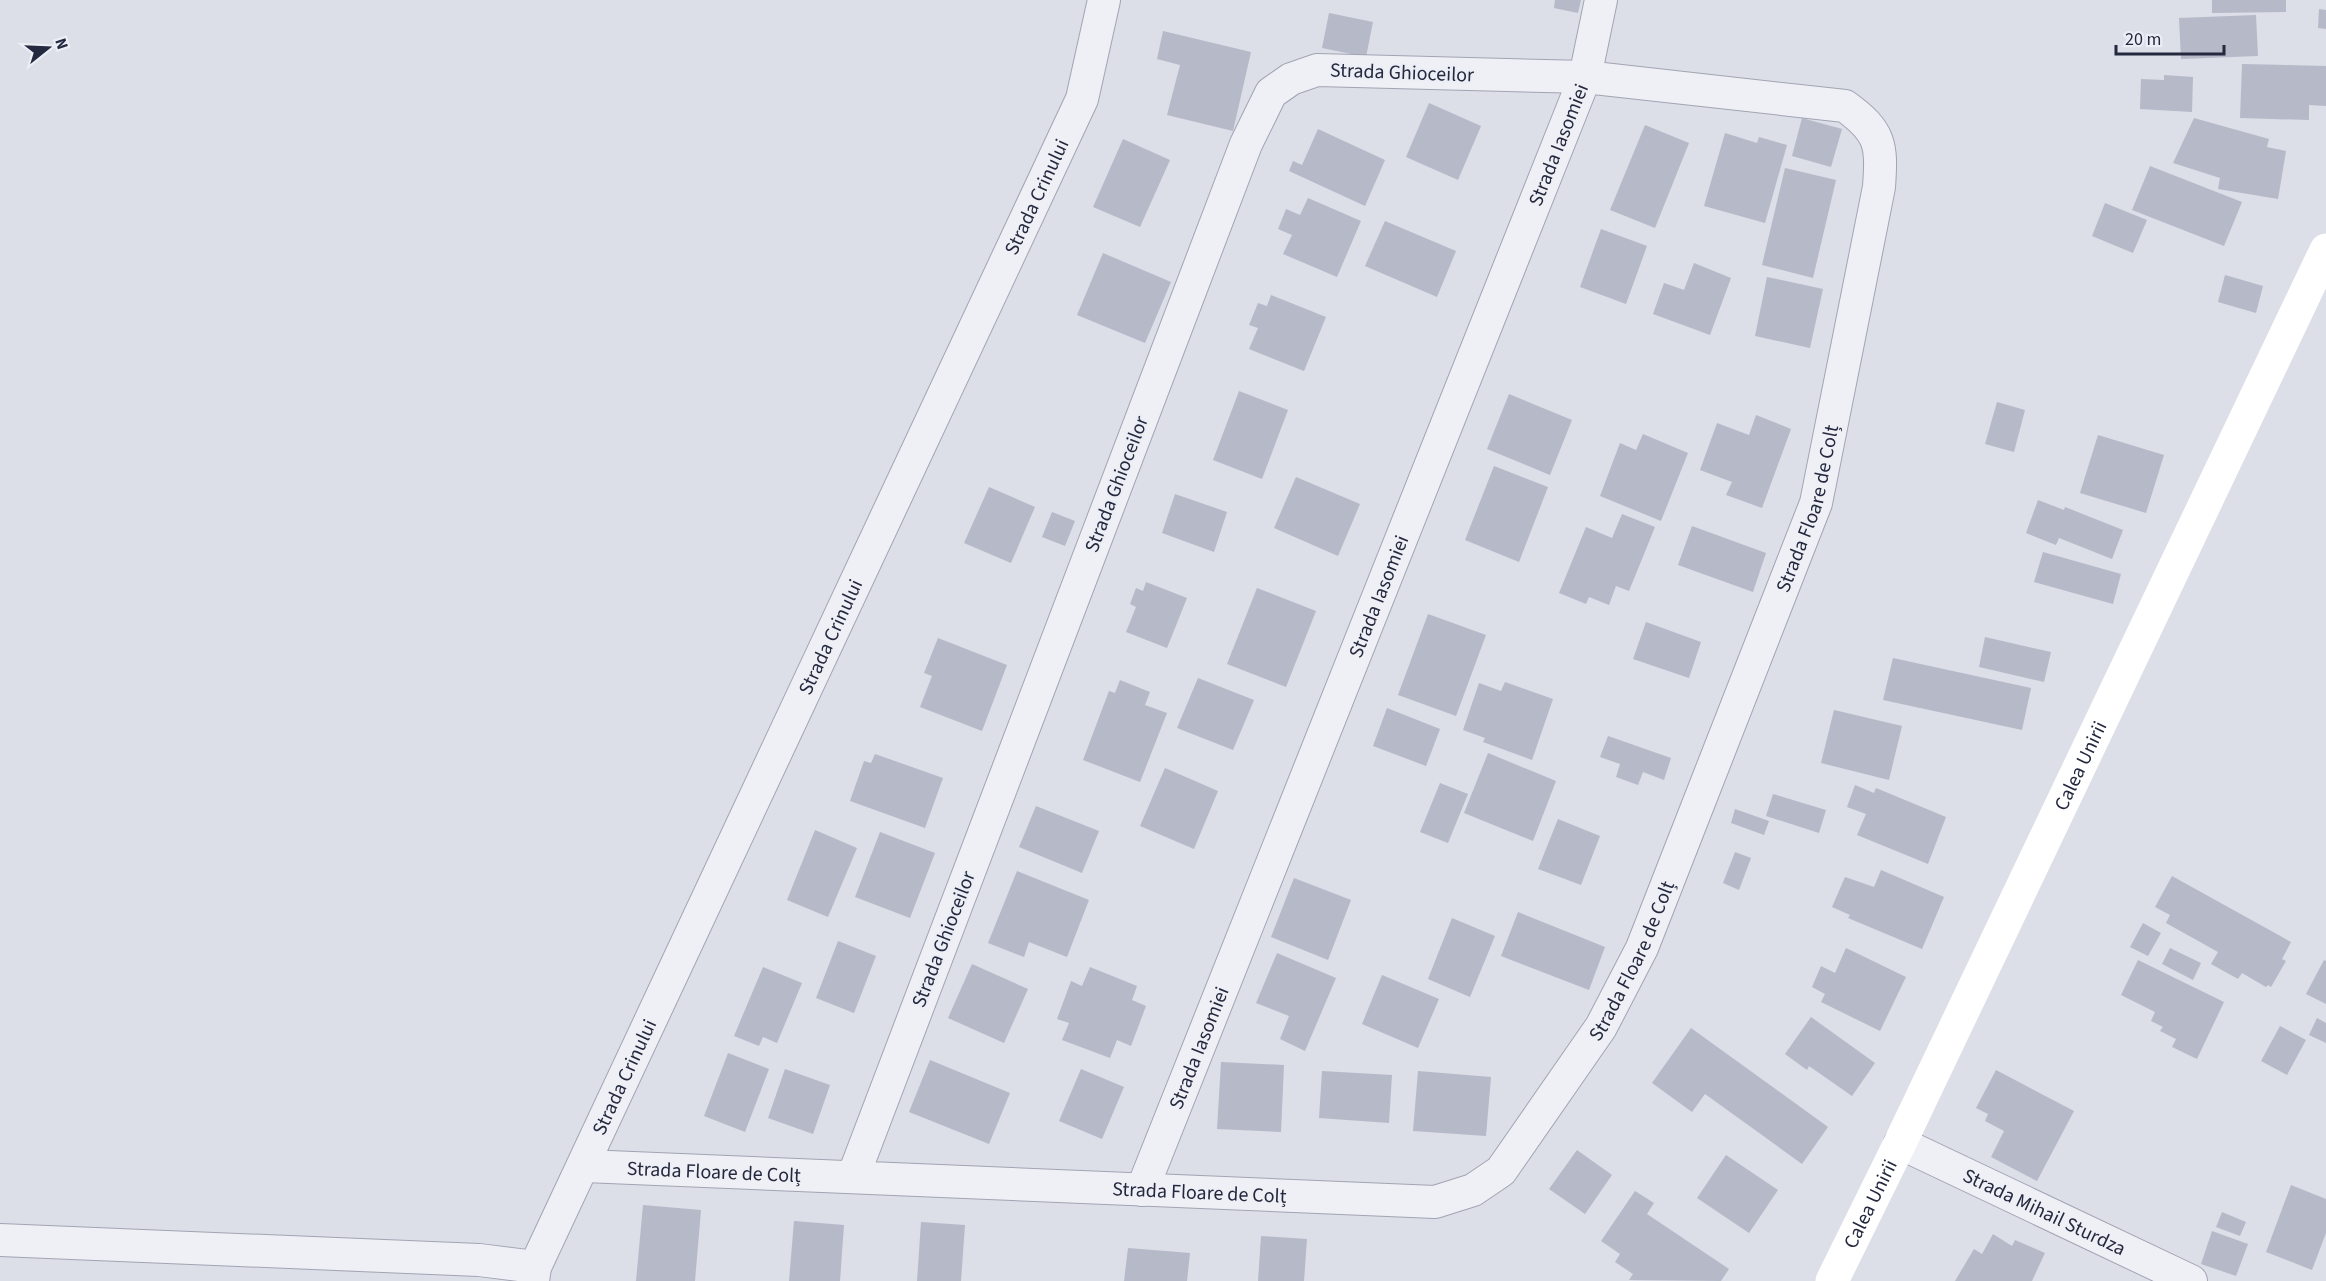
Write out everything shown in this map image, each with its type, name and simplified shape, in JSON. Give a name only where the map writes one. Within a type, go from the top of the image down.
[{"type":"main road","name":"Calea Unirii","points":[[1832,1281],[2326,250]]},
{"type":"street","name":"Strada Crinului","points":[[534,1274],[1083,99],[1104,0]]},
{"type":"street","name":"Strada Iasomiei","points":[[1142,1190],[1585,77],[1601,0]]},
{"type":"street","name":"Strada Ghioceilor","points":[[853,1177],[1246,144],[1271,93],[1291,80],[1317,70],[1585,77]]},
{"type":"street","name":"Strada Floare de Colț","points":[[585,1166],[1435,1202],[1473,1190],[1501,1171],[1600,1027],[1642,948],[1816,503],[1879,188],[1881,153],[1876,135],[1865,120],[1845,106],[1585,77]]},
{"type":"street","name":"Strada Mihail Sturdza","points":[[1900,1143],[2191,1281]]},
{"type":"street","points":[[0,1240],[467,1260],[534,1274]]},
{"type":"building","points":[[1555,0],[1581,0],[1578,13],[1554,8]]},
{"type":"building","points":[[2212,0],[2286,0],[2286,12],[2212,13]]},
{"type":"building","points":[[2319,9],[2326,10],[2326,29],[2318,28]]},
{"type":"building","points":[[1329,13],[1373,22],[1366,57],[1322,48]]},
{"type":"building","points":[[2256,15],[2258,56],[2181,59],[2179,18]]},
{"type":"building","points":[[1163,31],[1251,52],[1233,131],[1167,115],[1180,65],[1157,59]]},
{"type":"building","points":[[2242,64],[2326,66],[2326,106],[2309,105],[2309,120],[2240,118]]},
{"type":"building","points":[[2164,75],[2193,77],[2192,112],[2140,109],[2141,79],[2164,80]]},
{"type":"building","points":[[1429,103],[1481,126],[1458,180],[1406,157]]},
{"type":"building","points":[[1802,118],[1842,129],[1831,167],[1792,156]]},
{"type":"building","points":[[2194,118],[2269,139],[2267,147],[2286,151],[2278,199],[2218,189],[2220,178],[2173,163]]},
{"type":"building","points":[[1645,125],[1689,143],[1655,228],[1610,210]]},
{"type":"building","points":[[1318,129],[1385,160],[1365,206],[1289,171],[1293,161],[1302,165]]},
{"type":"building","points":[[1725,133],[1757,143],[1759,137],[1787,145],[1765,223],[1704,206]]},
{"type":"building","points":[[1123,139],[1170,160],[1140,227],[1093,207]]},
{"type":"building","points":[[2150,166],[2242,202],[2224,246],[2132,210]]},
{"type":"building","points":[[1785,168],[1836,180],[1813,278],[1762,265]]},
{"type":"building","points":[[1308,198],[1361,221],[1337,277],[1283,254],[1292,235],[1278,229],[1286,209],[1300,215]]},
{"type":"building","points":[[2105,203],[2147,220],[2133,253],[2092,236]]},
{"type":"building","points":[[1385,221],[1456,251],[1437,297],[1365,266]]},
{"type":"building","points":[[1601,229],[1647,246],[1626,304],[1580,287]]},
{"type":"building","points":[[1103,253],[1171,282],[1145,343],[1077,315]]},
{"type":"building","points":[[1694,263],[1731,278],[1710,335],[1653,314],[1664,283],[1684,290]]},
{"type":"building","points":[[2225,275],[2263,286],[2256,313],[2218,302]]},
{"type":"building","points":[[1767,277],[1823,289],[1810,348],[1755,336]]},
{"type":"building","points":[[1271,295],[1326,317],[1304,371],[1249,349],[1258,328],[1249,325],[1258,303],[1267,306]]},
{"type":"building","points":[[1239,391],[1288,410],[1262,479],[1213,460]]},
{"type":"building","points":[[1509,394],[1572,420],[1550,475],[1487,449]]},
{"type":"building","points":[[1997,402],[2025,410],[2014,452],[1985,444]]},
{"type":"building","points":[[1756,415],[1791,429],[1762,508],[1726,495],[1732,482],[1700,470],[1717,423],[1749,435]]},
{"type":"building","points":[[1643,434],[1688,453],[1661,521],[1600,496],[1620,443],[1636,450]]},
{"type":"building","points":[[2098,435],[2164,455],[2146,513],[2080,493]]},
{"type":"building","points":[[1494,466],[1548,487],[1519,562],[1465,540]]},
{"type":"building","points":[[1296,477],[1360,504],[1338,556],[1274,528]]},
{"type":"building","points":[[989,487],[1035,507],[1011,563],[964,543]]},
{"type":"building","points":[[1175,494],[1227,512],[1214,552],[1162,533]]},
{"type":"building","points":[[2038,500],[2064,510],[2065,507],[2123,530],[2112,559],[2059,538],[2056,545],[2026,533]]},
{"type":"building","points":[[1052,512],[1075,521],[1065,546],[1042,537]]},
{"type":"building","points":[[1622,514],[1655,527],[1629,591],[1616,586],[1609,605],[1589,597],[1586,604],[1559,593],[1586,527],[1612,538]]},
{"type":"building","points":[[1692,526],[1766,553],[1753,592],[1678,565]]},
{"type":"building","points":[[2043,552],[2121,574],[2113,604],[2034,582]]},
{"type":"building","points":[[1146,582],[1187,598],[1167,648],[1126,632],[1136,607],[1130,604],[1136,588],[1143,591]]},
{"type":"building","points":[[1257,588],[1316,611],[1286,687],[1227,664]]},
{"type":"building","points":[[1428,614],[1486,635],[1456,716],[1398,695]]},
{"type":"building","points":[[1646,622],[1701,642],[1689,678],[1633,659]]},
{"type":"building","points":[[1985,637],[2051,652],[2044,682],[1979,667]]},
{"type":"building","points":[[938,638],[1007,665],[982,731],[920,707],[932,676],[924,673]]},
{"type":"building","points":[[1893,658],[2031,688],[2022,730],[1883,700]]},
{"type":"building","points":[[1198,678],[1254,700],[1233,750],[1177,728]]},
{"type":"building","points":[[1120,680],[1150,692],[1145,705],[1167,713],[1140,782],[1083,760],[1109,691],[1115,693]]},
{"type":"building","points":[[1505,682],[1553,699],[1532,760],[1483,742],[1485,738],[1463,730],[1479,683],[1501,691]]},
{"type":"building","points":[[1387,708],[1440,729],[1426,766],[1373,746]]},
{"type":"building","points":[[1834,710],[1902,726],[1889,780],[1821,763]]},
{"type":"building","points":[[1608,736],[1671,758],[1664,780],[1643,772],[1638,785],[1616,777],[1620,764],[1600,757]]},
{"type":"building","points":[[1488,753],[1556,781],[1533,841],[1464,813]]},
{"type":"building","points":[[875,754],[943,778],[925,828],[850,801],[864,761],[871,763]]},
{"type":"building","points":[[1165,768],[1218,791],[1194,849],[1140,826]]},
{"type":"building","points":[[1440,783],[1468,794],[1448,843],[1420,832]]},
{"type":"building","points":[[1855,785],[1874,793],[1876,788],[1946,817],[1928,864],[1857,835],[1866,814],[1847,807]]},
{"type":"building","points":[[1773,794],[1826,810],[1819,833],[1766,816]]},
{"type":"building","points":[[1036,806],[1099,831],[1082,873],[1019,847]]},
{"type":"building","points":[[1735,809],[1769,821],[1764,835],[1731,823]]},
{"type":"building","points":[[1558,819],[1600,836],[1581,885],[1538,869]]},
{"type":"building","points":[[815,830],[857,848],[828,917],[787,900]]},
{"type":"building","points":[[880,832],[935,853],[910,918],[855,897]]},
{"type":"building","points":[[1735,852],[1751,858],[1739,890],[1723,883]]},
{"type":"building","points":[[1881,870],[1944,897],[1922,949],[1848,918],[1850,915],[1832,907],[1845,877],[1874,887]]},
{"type":"building","points":[[1017,871],[1089,900],[1067,957],[1029,942],[1024,957],[988,943]]},
{"type":"building","points":[[2172,876],[2291,942],[2282,959],[2286,961],[2271,987],[2268,985],[2266,987],[2242,973],[2238,979],[2211,964],[2218,952],[2166,923],[2170,915],[2155,907]]},
{"type":"building","points":[[1294,878],[1351,900],[1328,960],[1271,937]]},
{"type":"building","points":[[1518,912],[1605,947],[1589,990],[1501,956]]},
{"type":"building","points":[[1452,918],[1495,936],[1470,997],[1428,979]]},
{"type":"building","points":[[2143,923],[2161,933],[2148,956],[2130,947]]},
{"type":"building","points":[[838,941],[876,956],[854,1013],[816,998]]},
{"type":"building","points":[[1846,948],[1906,977],[1880,1031],[1821,1002],[1825,994],[1812,987],[1821,966],[1835,973]]},
{"type":"building","points":[[2170,948],[2201,963],[2193,980],[2162,964]]},
{"type":"building","points":[[1277,953],[1336,978],[1305,1051],[1280,1039],[1289,1016],[1256,1003]]},
{"type":"building","points":[[2138,960],[2224,1002],[2197,1059],[2172,1047],[2176,1039],[2160,1031],[2163,1027],[2151,1021],[2155,1012],[2121,995]]},
{"type":"building","points":[[2324,960],[2326,961],[2326,1004],[2306,994]]},
{"type":"building","points":[[972,964],[1028,989],[1004,1043],[948,1018]]},
{"type":"building","points":[[763,967],[802,983],[777,1043],[763,1037],[759,1046],[734,1036]]},
{"type":"building","points":[[1090,967],[1137,986],[1132,1000],[1146,1006],[1131,1046],[1117,1040],[1110,1058],[1062,1040],[1069,1023],[1057,1019],[1071,981],[1082,986]]},
{"type":"building","points":[[1382,975],[1439,999],[1418,1048],[1362,1024]]},
{"type":"building","points":[[1811,1017],[1875,1063],[1852,1096],[1809,1066],[1807,1070],[1785,1054]]},
{"type":"building","points":[[2317,1018],[2326,1023],[2326,1043],[2309,1035]]},
{"type":"building","points":[[2280,1026],[2306,1040],[2287,1075],[2261,1061]]},
{"type":"building","points":[[1691,1028],[1828,1127],[1802,1164],[1705,1094],[1692,1112],[1652,1083]]},
{"type":"building","points":[[728,1053],[769,1069],[745,1132],[704,1116]]},
{"type":"building","points":[[930,1060],[1010,1093],[989,1144],[909,1112]]},
{"type":"building","points":[[1221,1062],[1284,1065],[1281,1132],[1217,1129]]},
{"type":"building","points":[[785,1069],[830,1085],[813,1134],[768,1118]]},
{"type":"building","points":[[1081,1069],[1124,1087],[1102,1139],[1059,1121]]},
{"type":"building","points":[[1996,1070],[2074,1111],[2037,1181],[1991,1157],[2004,1131],[1985,1121],[1988,1114],[1976,1108]]},
{"type":"building","points":[[1322,1071],[1392,1075],[1389,1123],[1319,1118]]},
{"type":"building","points":[[1418,1071],[1491,1077],[1486,1136],[1413,1131]]},
{"type":"building","points":[[1577,1150],[1612,1175],[1585,1214],[1549,1189]]},
{"type":"building","points":[[1726,1155],[1778,1190],[1749,1233],[1697,1198]]},
{"type":"building","points":[[2291,1185],[2326,1199],[2326,1233],[2312,1270],[2266,1252]]},
{"type":"building","points":[[1635,1191],[1654,1203],[1647,1214],[1729,1269],[1721,1281],[1629,1280],[1633,1274],[1615,1262],[1620,1254],[1601,1241]]},
{"type":"building","points":[[643,1205],[701,1210],[695,1281],[636,1281]]},
{"type":"building","points":[[2222,1212],[2246,1222],[2240,1236],[2216,1227]]},
{"type":"building","points":[[794,1221],[844,1225],[840,1281],[789,1281]]},
{"type":"building","points":[[921,1222],[965,1225],[961,1281],[917,1281]]},
{"type":"building","points":[[2212,1231],[2248,1244],[2236,1276],[2201,1264]]},
{"type":"building","points":[[1993,1234],[2012,1246],[2015,1240],[2045,1253],[2032,1281],[1955,1281],[1974,1249],[1982,1254]]},
{"type":"building","points":[[1261,1236],[1307,1239],[1304,1281],[1258,1281]]},
{"type":"building","points":[[1128,1248],[1190,1253],[1187,1281],[1124,1281]]}]
